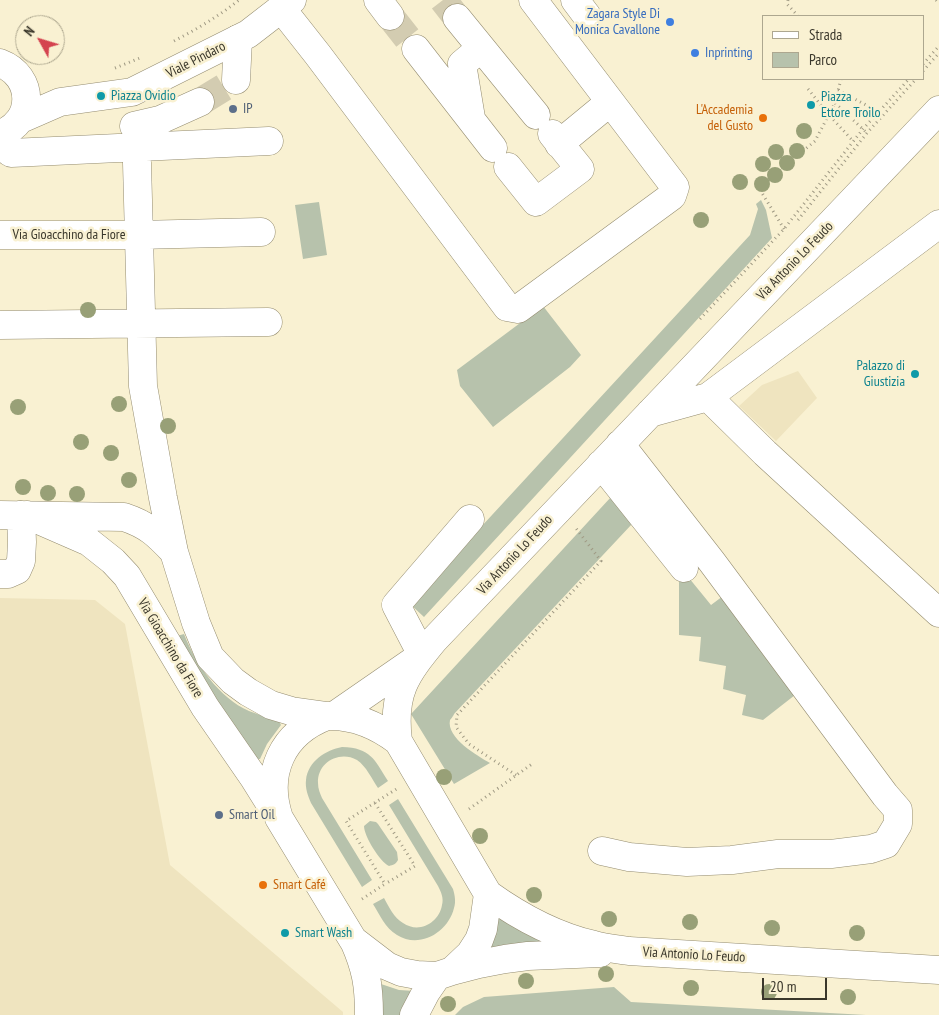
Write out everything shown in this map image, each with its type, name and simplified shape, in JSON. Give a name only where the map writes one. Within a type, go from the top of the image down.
[{"type":"street","points":[[286,4],[324,63],[507,307],[518,309],[672,196],[675,187],[533,0]]},
{"type":"street","name":"Viale Pindaro","points":[[7,136],[60,102],[132,92],[248,34],[286,4]]},
{"type":"street","points":[[416,49],[536,202],[580,169],[457,18]]},
{"type":"street","points":[[236,80],[238,39]]},
{"type":"street","points":[[471,119],[462,64],[481,48]]},
{"type":"street","points":[[0,64],[16,72],[22,81],[26,94],[26,107],[7,136],[12,153],[269,141]]},
{"type":"street","points":[[135,146],[160,120],[193,105],[171,72]]},
{"type":"street","points":[[22,81],[44,95],[60,102]]},
{"type":"street","name":"Via Gioacchino da Fiore","points":[[132,92],[143,386],[174,552],[196,623],[210,657],[223,672],[248,692],[290,711],[351,718],[369,723],[398,741]]},
{"type":"street","points":[[549,131],[610,102]]},
{"type":"street","name":"Via Antonio Lo Feudo","points":[[398,741],[396,717],[401,688],[409,672],[434,640],[934,114]]},
{"type":"street","points":[[650,413],[708,397],[939,224]]},
{"type":"street","name":"Via Gioacchino da Fiore","points":[[0,235],[261,232]]},
{"type":"street","points":[[0,325],[268,322]]},
{"type":"street","points":[[708,397],[939,613]]},
{"type":"street","points":[[602,851],[629,857],[688,862],[732,860],[778,854],[831,854],[871,849],[886,844],[898,824],[898,810],[712,562],[620,444]]},
{"type":"street","points":[[601,464],[684,568]]},
{"type":"street","points":[[0,574],[8,574],[17,570],[21,560],[22,542],[16,515]]},
{"type":"street","name":"Via Gioacchino da Fiore","points":[[16,515],[124,517],[146,526],[174,552]]},
{"type":"street","name":"Via Gioacchino da Fiore","points":[[16,515],[89,542],[114,561],[127,576],[205,707],[254,778],[353,940]]},
{"type":"street","points":[[422,655],[396,605],[470,519]]},
{"type":"street","name":"Via Antonio Lo Feudo","points":[[278,818],[274,806],[273,792],[276,766],[289,743],[309,725],[330,716],[422,655]]},
{"type":"street","points":[[398,741],[488,894],[483,929],[479,940],[470,954],[444,973],[426,992],[414,1015]]},
{"type":"street","name":"Via Antonio Lo Feudo","points":[[488,894],[532,922],[564,936],[593,945],[628,951],[939,970]]},
{"type":"street","points":[[353,940],[366,975],[369,1015]]},
{"type":"street","name":"Via Antonio Lo Feudo","points":[[353,940],[394,970],[417,975],[444,973],[513,958],[628,951]]},
{"type":"path","points":[[166,45],[190,33],[239,0]]},
{"type":"path","points":[[788,0],[787,4],[797,15]]},
{"type":"path","points":[[936,0],[939,3]]},
{"type":"path","points":[[924,63],[939,46]]},
{"type":"path","points":[[924,70],[939,53]]},
{"type":"path","points":[[112,69],[142,58]]},
{"type":"path","points":[[784,229],[759,188],[815,141],[835,103],[841,80]]},
{"type":"path","points":[[700,320],[784,229],[863,129],[908,80]]},
{"type":"path","points":[[808,89],[854,141]]},
{"type":"path","points":[[838,90],[879,112]]},
{"type":"path","points":[[835,103],[867,133]]},
{"type":"path","points":[[516,775],[469,744],[456,727],[457,715],[601,561],[560,507]]},
{"type":"path","points":[[469,809],[532,764]]},
{"type":"path","points":[[385,884],[346,821],[400,787]]},
{"type":"path","points":[[362,900],[415,866],[375,803]]},
{"type":"shaded area","points":[[798,371],[817,398],[776,441],[739,406],[762,385]]},
{"type":"shaded area","points":[[0,598],[95,600],[125,624],[170,865],[343,1012],[343,1015],[0,1015]]},
{"type":"green space","points":[[761,200],[766,210],[772,238],[424,617],[410,604],[750,235],[758,209],[756,204]]},
{"type":"green space","points":[[319,202],[327,255],[303,259],[295,205]]},
{"type":"green space","points":[[543,306],[581,355],[570,367],[493,427],[460,386],[457,370]]},
{"type":"green space","points":[[611,497],[632,524],[450,720],[450,727],[458,740],[490,763],[454,784],[411,714]]},
{"type":"green space","points":[[689,578],[711,605],[723,596],[795,695],[763,720],[742,715],[746,695],[723,689],[726,666],[699,661],[701,637],[679,635],[679,582]]},
{"type":"green space","points":[[184,634],[201,668],[218,689],[228,698],[249,711],[279,721],[281,725],[267,744],[260,759],[257,759],[194,671],[177,636]]},
{"type":"green space","points":[[342,747],[366,752],[375,761],[388,781],[378,788],[366,769],[357,760],[350,757],[330,760],[325,764],[319,776],[318,787],[322,798],[372,880],[362,887],[311,803],[306,789],[307,773],[314,762],[324,754]]},
{"type":"green space","points":[[398,799],[453,889],[455,897],[454,908],[446,925],[432,936],[423,939],[406,939],[397,935],[389,929],[373,904],[384,898],[392,912],[403,923],[409,926],[422,927],[433,922],[443,902],[438,886],[389,805]]},
{"type":"green space","points":[[370,821],[378,824],[397,852],[398,860],[394,864],[389,866],[385,864],[370,842],[364,826]]},
{"type":"green space","points":[[495,908],[553,942],[480,960]]},
{"type":"green space","points":[[381,984],[399,990],[415,991],[404,1015],[382,1015]]},
{"type":"green space","points":[[614,987],[631,1002],[866,1015],[455,1015],[463,1007],[484,997]]},
{"type":"tunnel","points":[[443,0],[457,18]]},
{"type":"tunnel","points":[[390,16],[416,49]]},
{"type":"tunnel","points":[[200,102],[236,80]]},
{"type":"place","name":"Zagara Style Di Monica Cavallone","points":[[670,22]]},
{"type":"place","name":"Inprinting","points":[[695,53]]},
{"type":"place","name":"Piazza Ovidio","points":[[101,96]]},
{"type":"place","name":"Piazza Ettore Troilo","points":[[811,105]]},
{"type":"place","name":"IP","points":[[233,109]]},
{"type":"place","name":"L'Accademia del Gusto","points":[[763,118]]},
{"type":"place","name":"Palazzo di Giustizia","points":[[915,374]]},
{"type":"place","name":"Smart Oil","points":[[219,815]]},
{"type":"place","name":"Smart Café","points":[[263,885]]},
{"type":"place","name":"Smart Wash","points":[[285,933]]}]
